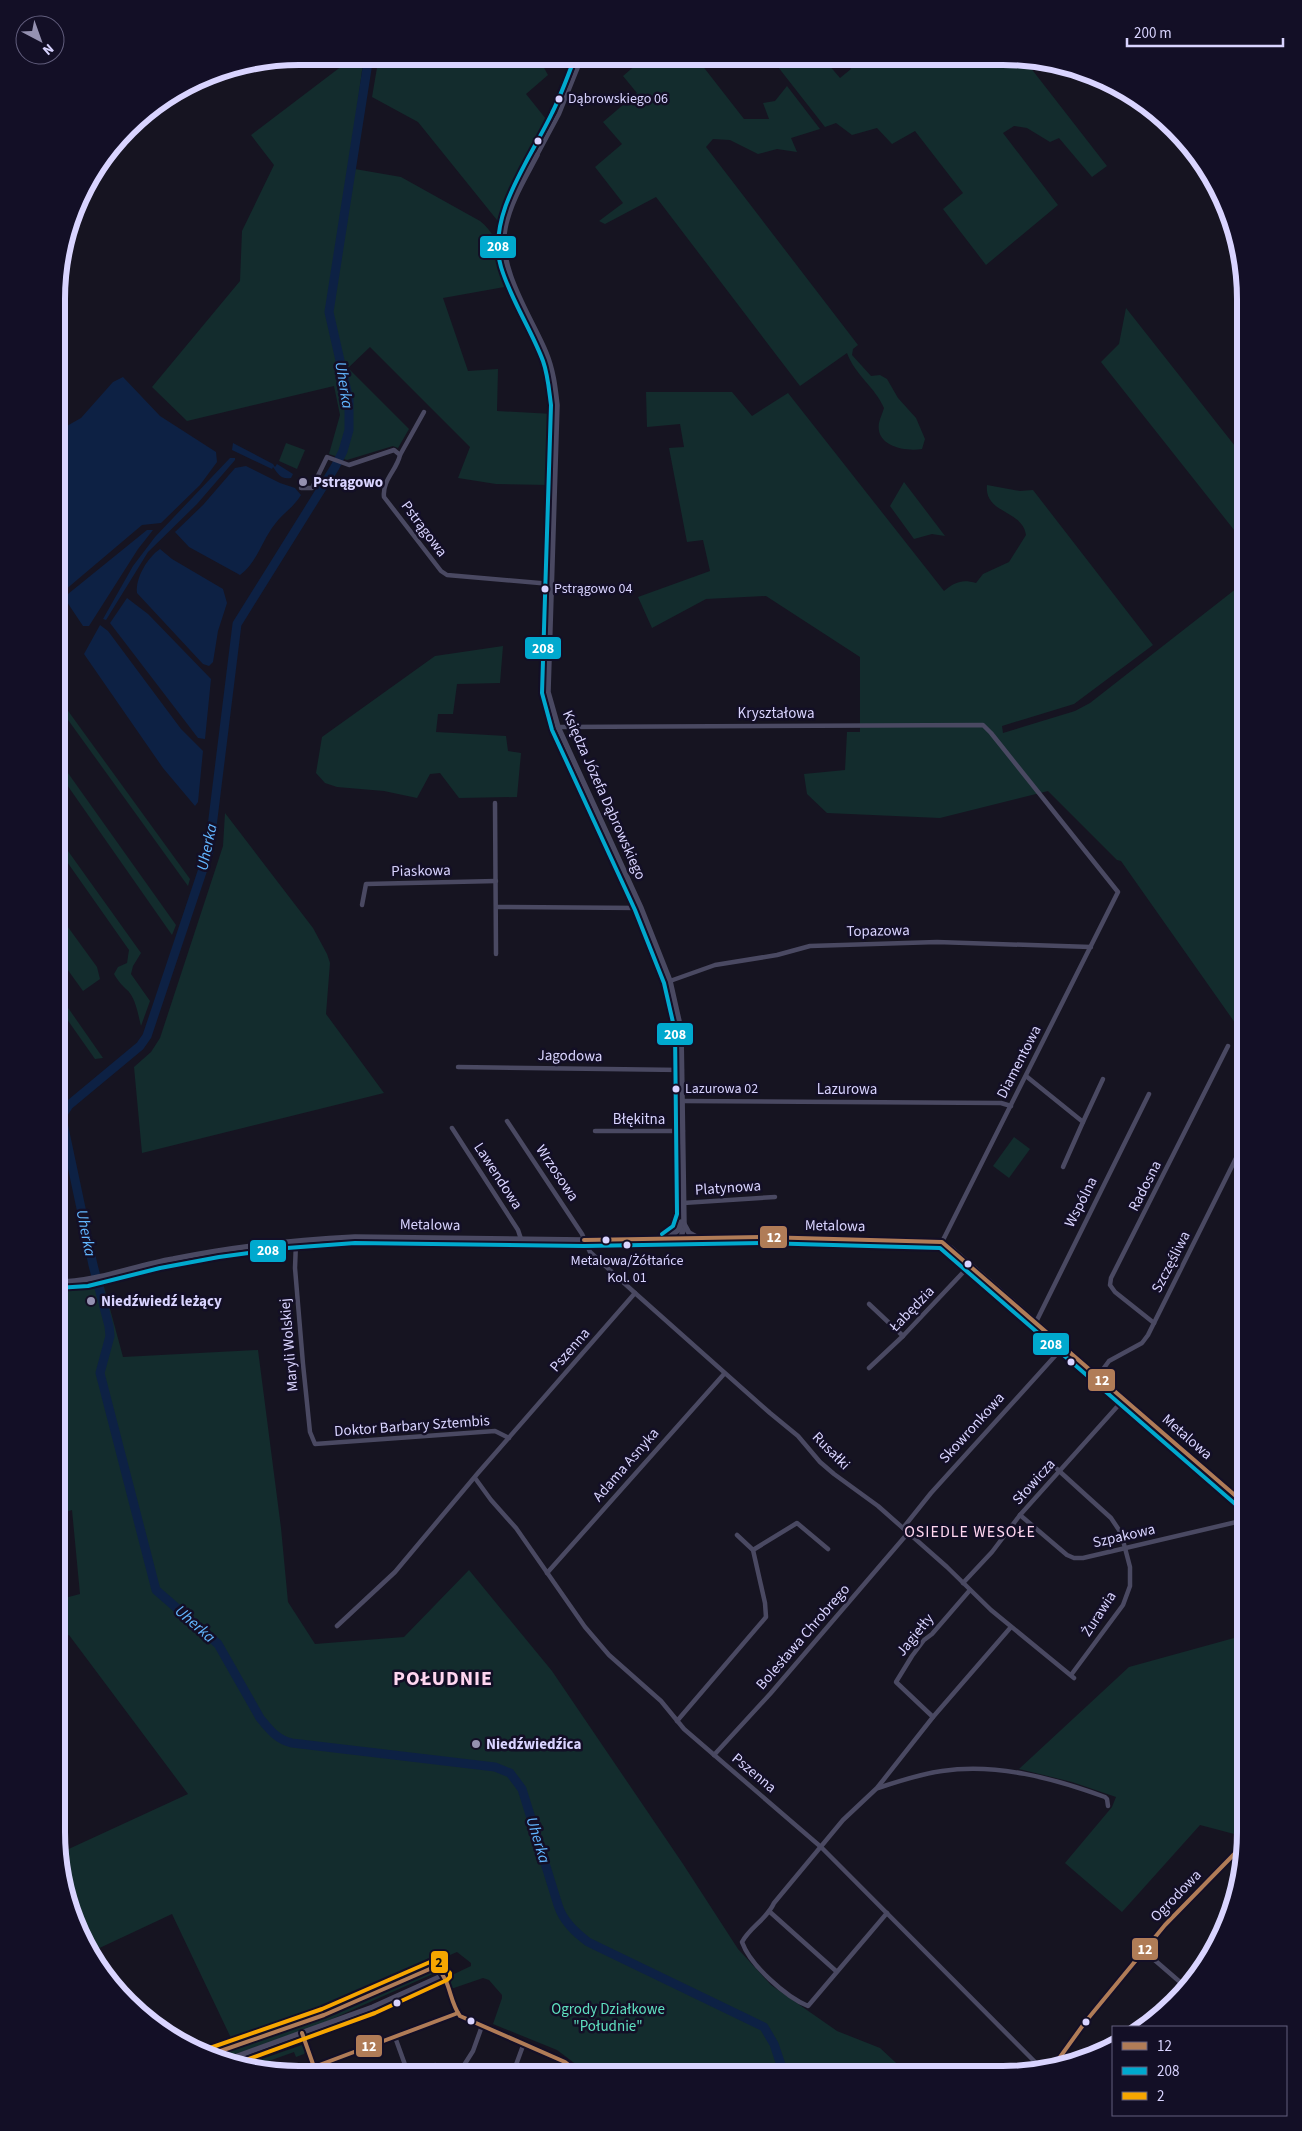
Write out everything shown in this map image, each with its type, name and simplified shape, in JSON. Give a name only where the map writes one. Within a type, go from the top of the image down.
[{"type":"street","points":[[537,155],[559,114],[579,65]]},
{"type":"street","name":"Księdza Józefa Dąbrowskiego","points":[[537,155],[509,212],[505,230],[504,249],[512,278],[547,354],[555,380],[557,406],[548,692],[558,727],[640,908],[670,981],[681,1030],[682,1203],[684,1224],[681,1239]]},
{"type":"street","name":"Pstrągowa","points":[[424,412],[385,484],[384,497],[441,571],[447,575],[551,584]]},
{"type":"street","points":[[301,488],[312,488],[327,456],[349,465],[394,450],[400,455]]},
{"type":"street","name":"Kryształowa","points":[[558,727],[983,725],[1118,892]]},
{"type":"street","points":[[495,803],[496,954]]},
{"type":"street","name":"Piaskowa","points":[[362,905],[366,884],[496,881]]},
{"type":"street","name":"Diamentowa","points":[[942,1242],[1118,892]]},
{"type":"street","points":[[497,907],[640,908]]},
{"type":"street","name":"Topazowa","points":[[670,981],[715,965],[777,955],[810,946],[937,942],[1091,947]]},
{"type":"street","name":"Radosna","points":[[1154,1323],[1115,1292],[1110,1285],[1228,1046]]},
{"type":"street","name":"Jagodowa","points":[[458,1068],[682,1070]]},
{"type":"street","points":[[1026,1076],[1083,1122]]},
{"type":"street","points":[[1063,1167],[1103,1079]]},
{"type":"street","name":"Wspólna","points":[[1036,1322],[1150,1094]]},
{"type":"street","name":"Lazurowa","points":[[682,1100],[1001,1103],[1011,1106]]},
{"type":"street","name":"Wrzosowa","points":[[507,1121],[573,1220],[584,1240]]},
{"type":"street","name":"Lawendowa","points":[[452,1128],[518,1230],[521,1239]]},
{"type":"street","name":"Błękitna","points":[[595,1131],[682,1131]]},
{"type":"street","name":"Szczęśliwa","points":[[1098,1376],[1109,1361],[1142,1343],[1154,1323],[1237,1158]]},
{"type":"street","name":"Platynowa","points":[[682,1203],[774,1197]]},
{"type":"street","name":"Księdza Józefa Dąbrowskiego","points":[[678,1230],[683,1215]]},
{"type":"street","points":[[684,1224],[690,1233],[698,1238]]},
{"type":"street","points":[[666,1239],[678,1230],[681,1239]]},
{"type":"street","name":"Metalowa","points":[[65,1282],[91,1280],[173,1258],[296,1242],[355,1237],[584,1240],[761,1236],[942,1242],[1237,1497]]},
{"type":"street","points":[[584,1240],[590,1252],[634,1293]]},
{"type":"street","name":"Maryli Wolskiej","points":[[296,1242],[295,1268],[303,1364],[310,1432],[315,1444]]},
{"type":"street","name":"Łabędzia","points":[[869,1368],[904,1336],[970,1265]]},
{"type":"street","name":"Rusałki","points":[[634,1293],[724,1374],[787,1425],[834,1474],[878,1506],[1010,1626],[1072,1677]]},
{"type":"street","name":"Pszenna","points":[[337,1626],[395,1572],[634,1293]]},
{"type":"street","points":[[869,1304],[904,1336]]},
{"type":"street","name":"Skowronkowa","points":[[903,1528],[937,1486],[1064,1346]]},
{"type":"street","name":"Adama Asnyka","points":[[547,1573],[724,1374]]},
{"type":"street","name":"Słowicza","points":[[962,1583],[992,1552],[1058,1470],[1124,1398]]},
{"type":"street","name":"Doktor Barbary Sztembis","points":[[315,1444],[496,1431],[509,1438]]},
{"type":"street","name":"Żurawia","points":[[1058,1470],[1111,1518],[1121,1533],[1130,1567],[1130,1586],[1122,1605],[1072,1677]]},
{"type":"street","name":"Pszenna","points":[[475,1478],[491,1500],[516,1528],[585,1627],[610,1655],[660,1701],[677,1721],[714,1756],[821,1847],[1036,2063]]},
{"type":"street","name":"Szpakowa","points":[[1020,1515],[1067,1555],[1074,1558],[1083,1558],[1237,1522]]},
{"type":"street","points":[[753,1550],[797,1523],[828,1549]]},
{"type":"street","name":"Bolesława Chrobrego","points":[[714,1756],[770,1694],[908,1532]]},
{"type":"street","points":[[677,1721],[766,1617],[765,1603],[753,1550],[737,1535]]},
{"type":"street","name":"Jagiełły","points":[[933,1717],[896,1682],[924,1640],[932,1634],[970,1590]]},
{"type":"street","points":[[887,1913],[808,2006],[788,1994],[770,1979],[745,1950],[742,1942],[746,1934],[770,1912],[774,1903],[843,1820],[877,1788],[933,1717],[1010,1626]]},
{"type":"street","points":[[877,1788],[943,1771],[978,1769],[1014,1772],[1069,1784],[1107,1798],[1108,1806]]},
{"type":"street","name":"Ogrodowa","points":[[1059,2059],[1083,2024],[1144,1950],[1188,1900],[1236,1852]]},
{"type":"street","points":[[770,1912],[836,1971]]},
{"type":"street","points":[[1144,1950],[1180,1982],[1183,1982]]},
{"type":"street","points":[[219,2052],[324,2015],[432,1968],[437,1968],[444,1975],[458,2013],[482,2026],[524,2043],[570,2066]]},
{"type":"street","points":[[235,2057],[373,2007],[444,1975]]},
{"type":"street","points":[[316,2066],[348,2051],[395,2037],[458,2013]]},
{"type":"street","points":[[421,2021],[423,2027]]},
{"type":"street","points":[[464,2066],[471,2055],[482,2026]]},
{"type":"street","points":[[302,2034],[314,2066]]},
{"type":"street","points":[[395,2037],[405,2066]]},
{"type":"street","points":[[516,2066],[524,2043]]},
{"type":"street","points":[[563,2066],[565,2062]]},
{"type":"green space","points":[[343,65],[363,65],[349,168],[401,177],[480,221],[487,227],[497,242],[510,286],[443,298],[468,371],[498,369],[497,411],[553,414],[550,485],[496,484],[458,478],[470,447],[370,347],[348,368],[409,429],[398,448],[393,446],[347,460],[329,454],[340,415],[334,386],[187,421],[152,387],[240,281],[242,231],[274,165],[251,135]]},
{"type":"green space","points":[[377,65],[542,65],[548,75],[526,94],[550,124],[513,189],[501,225],[418,122],[372,97]]},
{"type":"green space","points":[[636,65],[702,65],[744,119],[769,119],[763,103],[775,101],[787,86],[820,129],[791,138],[797,152],[777,149],[758,154],[730,140],[713,139],[706,147],[858,345],[853,349],[852,355],[871,376],[880,375],[887,379],[898,398],[916,418],[925,439],[922,449],[915,450],[893,446],[882,437],[879,431],[879,423],[884,408],[876,394],[855,368],[847,353],[800,386],[656,197],[605,224],[599,221],[623,203],[595,167],[622,144],[603,122],[637,93],[623,76]]},
{"type":"green space","points":[[776,65],[829,65],[840,78],[851,69],[848,65],[1003,65],[1030,67],[1107,166],[1092,177],[1059,138],[1050,142],[1027,128],[1014,126],[1003,133],[1058,205],[986,265],[943,209],[963,193],[915,131],[892,144],[877,128],[852,135],[836,123],[825,127]]},
{"type":"green space","points":[[1126,308],[1237,449],[1237,534],[1101,362],[1119,344]]},
{"type":"green space","points":[[646,392],[732,392],[752,416],[788,393],[944,591],[959,582],[976,583],[983,574],[1009,562],[1026,535],[1018,520],[991,501],[987,485],[1020,491],[1033,490],[1153,645],[1074,704],[1002,726],[1003,733],[1075,711],[1090,703],[1237,588],[1237,1026],[1121,861],[1117,860],[1048,791],[940,818],[827,813],[807,794],[804,774],[845,770],[847,732],[860,732],[860,657],[766,596],[706,599],[652,628],[638,597],[710,571],[703,540],[687,542],[669,448],[684,447],[680,424],[647,427]]},
{"type":"green space","points":[[286,443],[305,450],[297,469],[279,461]]},
{"type":"green space","points":[[904,482],[945,536],[932,534],[914,539],[890,506]]},
{"type":"green space","points":[[503,646],[500,683],[457,684],[453,714],[438,714],[436,732],[506,736],[508,751],[521,753],[517,797],[459,798],[440,773],[430,774],[417,798],[384,791],[337,787],[325,783],[316,773],[322,737],[435,656]]},
{"type":"green space","points":[[65,707],[190,879],[188,886],[65,716]]},
{"type":"green space","points":[[65,769],[176,925],[172,935],[65,782]]},
{"type":"green space","points":[[225,813],[313,928],[330,963],[326,1014],[384,1093],[142,1153],[134,1067],[151,1052],[160,1038],[223,846]]},
{"type":"green space","points":[[65,847],[141,953],[133,966],[131,974],[150,1001],[141,1026],[132,997],[114,974],[118,967],[127,963],[129,950],[65,859]]},
{"type":"green space","points":[[65,923],[97,967],[100,979],[83,991],[65,966]]},
{"type":"green space","points":[[65,1003],[103,1058],[95,1059],[65,1016]]},
{"type":"green space","points":[[1014,1137],[1030,1149],[1009,1178],[993,1166]]},
{"type":"green space","name":"Ogrody Działkowe \"Południe\"","points":[[103,1283],[123,1357],[258,1350],[281,1528],[288,1602],[315,1644],[404,1637],[469,1570],[552,1671],[683,1864],[738,1949],[771,1985],[837,2031],[880,2048],[899,2066],[578,2066],[557,2050],[493,2024],[502,1995],[489,1980],[483,1978],[451,1989],[449,1980],[452,1975],[471,1966],[471,1963],[457,1952],[383,1984],[372,1992],[340,2006],[214,2050],[207,2047],[231,2038],[172,1914],[96,1949],[77,1907],[66,1850],[188,1794],[69,1635],[65,1636],[65,1598],[80,1594],[72,1510],[65,1512],[65,1289]]},
{"type":"green space","points":[[1237,1637],[1237,1832],[1237,1835],[1200,1825],[1122,1912],[1065,1863],[1112,1807],[1116,1797],[1072,1782],[1019,1769],[1129,1667]]},
{"type":"green space","points":[[432,1971],[435,1973],[323,2023],[231,2056],[222,2053],[317,2020]]},
{"type":"green space","points":[[435,1983],[444,1985],[398,2007],[306,2040],[310,2034],[394,2002],[399,2003],[400,2000]]},
{"type":"green space","points":[[294,2039],[302,2043],[251,2060],[239,2058]]},
{"type":"green space","points":[[302,2045],[305,2052],[296,2057],[294,2052],[263,2063],[255,2061]]},
{"type":"water","points":[[123,377],[160,416],[216,452],[217,462],[200,485],[161,523],[142,525],[65,590],[65,427],[81,418],[113,382]]},
{"type":"water","points":[[233,443],[273,464],[275,467],[277,464],[293,474],[291,478],[284,478],[273,467],[272,469],[232,450]]},
{"type":"water","points":[[230,458],[235,458],[235,460],[197,504],[148,552],[106,620],[103,619],[133,566],[155,537]]},
{"type":"water","points":[[246,466],[280,483],[295,488],[301,495],[270,530],[251,564],[240,575],[189,547],[175,532],[203,505],[235,468]]},
{"type":"water","points":[[147,530],[153,530],[138,549],[89,626],[83,626],[67,602],[68,594]]},
{"type":"water","points":[[160,549],[172,559],[223,589],[227,603],[218,631],[213,662],[209,666],[203,664],[137,593],[138,581],[143,568]]},
{"type":"water","points":[[127,598],[148,614],[211,679],[205,739],[198,738],[110,623]]},
{"type":"water","points":[[100,625],[108,631],[181,729],[203,751],[198,802],[195,806],[163,768],[84,654]]},
{"type":"waterway","name":"Uherka","points":[[65,1111],[69,1105],[140,1046],[147,1036],[209,851],[237,624],[335,467],[343,451],[349,430],[349,400],[329,312],[368,65]]},
{"type":"waterway","name":"Uherka","points":[[65,1132],[93,1265],[109,1326],[110,1336],[100,1373],[156,1590],[218,1644],[260,1718],[270,1730],[287,1742],[495,1767],[510,1773],[522,1789],[558,1905],[570,1926],[588,1942],[764,2027],[774,2044],[781,2066]]},
{"type":"transit line","name":"208","points":[[572,65],[555,106],[513,188],[505,208],[498,248],[505,279],[543,361],[551,405],[542,693],[552,730],[635,910],[664,983],[675,1031],[677,1214],[673,1226],[662,1234]]},
{"type":"transit line","name":"12","points":[[584,1240],[761,1237],[942,1242],[1237,1497]]},
{"type":"transit line","name":"208","points":[[65,1287],[88,1286],[160,1268],[219,1257],[287,1248],[355,1243],[584,1246],[761,1243],[940,1248],[1237,1506]]},
{"type":"transit line","name":"12","points":[[1059,2059],[1086,2021],[1165,1925],[1236,1853]]},
{"type":"transit line","name":"2","points":[[210,2048],[322,2009],[430,1962],[440,1962],[450,1973],[450,1977],[447,1980],[375,2013],[247,2060]]},
{"type":"transit line","name":"12","points":[[219,2052],[324,2015],[432,1968],[437,1968],[448,1985],[456,2010],[460,2016],[565,2062],[570,2066]]},
{"type":"transit line","name":"12","points":[[317,2066],[458,2013]]},
{"type":"transit line","name":"12","points":[[302,2033],[314,2066]]},
{"type":"place","name":"Dąbrowskiego 06","points":[[559,99]]},
{"type":"place","name":"Pstrągowo","points":[[303,482]]},
{"type":"place","name":"Pstrągowo 04","points":[[545,589]]},
{"type":"place","name":"Lazurowa 02","points":[[676,1089]]},
{"type":"place","name":"Metalowa/Żółtańce Kol. 01","points":[[627,1245]]},
{"type":"place","name":"Niedźwiedź leżący","points":[[91,1301]]},
{"type":"place","name":"Niedźwiedźica","points":[[476,1744]]},
{"type":"district","name":"OSIEDLE WESOŁE","points":[[970,1532]]},
{"type":"district","name":"POŁUDNIE","points":[[443,1679]]}]
